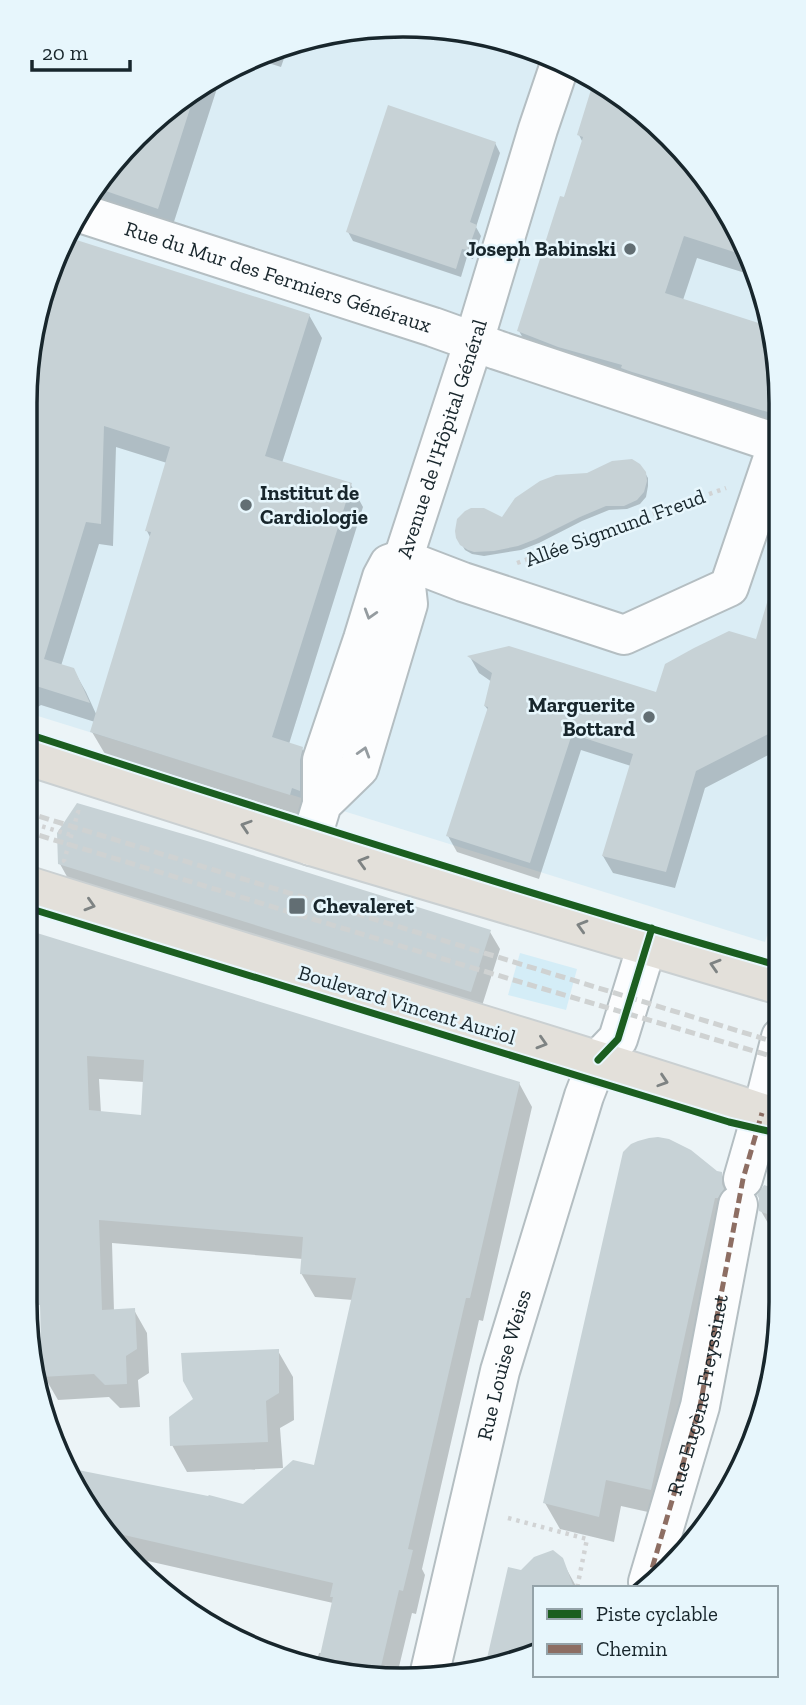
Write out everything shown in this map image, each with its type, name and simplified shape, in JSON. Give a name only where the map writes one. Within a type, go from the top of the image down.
[{"type":"main road","points":[[37,759],[311,846],[769,982]]},
{"type":"main road","name":"Boulevard Vincent Auriol","points":[[37,889],[769,1114]]},
{"type":"street","name":"Avenue de l'Hôpital Général","points":[[311,846],[322,804],[359,768],[408,604],[403,559],[557,72]]},
{"type":"street","name":"Rue du Mur des Fermiers Généraux","points":[[89,216],[474,341],[769,452]]},
{"type":"street","points":[[403,559],[463,582],[624,635],[729,587],[769,471]]},
{"type":"street","points":[[598,1060],[618,1039],[647,945]]},
{"type":"street","name":"Rue Louise Weiss","points":[[431,1667],[500,1371],[584,1096],[598,1060]]},
{"type":"street","name":"Rue Eugène Freyssinet","points":[[651,1570],[700,1406],[741,1192],[769,1120]]},
{"type":"path","points":[[76,864],[64,861],[71,835],[78,812],[90,816]]},
{"type":"path","points":[[37,825],[71,835]]},
{"type":"path","points":[[508,1518],[587,1539],[577,1586]]},
{"type":"shaded area","points":[[403,37],[474,44],[521,56],[543,65],[606,98],[662,144],[708,200],[731,241],[750,285],[762,332],[768,379],[769,930],[765,942],[37,716],[37,403],[40,355],[49,308],[75,241],[112,180],[144,144],[200,98],[241,75],[285,56],[332,44]]},
{"type":"shaded area","points":[[520,953],[577,969],[566,1010],[508,995]]},
{"type":"building","name":"Joseph Babinski","points":[[591,89],[626,112],[662,144],[708,200],[736,253],[684,236],[665,293],[760,324],[766,355],[769,412],[632,372],[621,368],[622,365],[558,347],[517,331],[560,196],[564,197],[583,137],[577,135]]},
{"type":"building","points":[[191,104],[158,209],[105,191],[144,144]]},
{"type":"building","points":[[388,105],[496,142],[470,222],[477,225],[468,250],[462,249],[456,269],[346,232]]},
{"type":"building","name":"Institut de Cardiologie","points":[[76,240],[310,314],[265,456],[352,483],[272,737],[303,747],[300,760],[300,791],[292,788],[290,795],[90,732],[151,532],[145,531],[170,447],[104,426],[101,524],[86,522],[44,659],[74,668],[90,703],[37,686],[37,403],[40,355],[56,285]]},
{"type":"building","points":[[632,459],[646,472],[647,481],[644,492],[637,500],[624,506],[606,506],[536,539],[494,551],[468,550],[460,545],[456,538],[457,519],[471,508],[484,508],[502,517],[515,498],[540,481],[556,475],[587,473],[612,461]]},
{"type":"building","name":"Marguerite Bottard","points":[[769,596],[769,734],[696,771],[666,872],[602,856],[633,754],[572,734],[530,863],[446,836],[488,707],[484,706],[492,673],[467,656],[509,646],[656,692],[665,664],[694,648],[729,631],[756,639]]},
{"type":"building","points":[[77,803],[491,930],[471,992],[58,864],[57,833]]},
{"type":"building","points":[[37,933],[520,1082],[470,1298],[466,1298],[408,1549],[413,1550],[403,1591],[399,1590],[381,1667],[319,1658],[333,1597],[330,1597],[333,1583],[120,1534],[98,1505],[78,1470],[243,1504],[293,1460],[314,1465],[356,1278],[300,1274],[303,1237],[99,1220],[102,1310],[135,1308],[137,1349],[126,1356],[127,1384],[105,1385],[94,1374],[45,1377],[40,1305],[37,1302]],"holes":[[[87,1056],[144,1060],[141,1115],[89,1110]]]},
{"type":"building","points":[[658,1137],[669,1139],[691,1150],[722,1172],[724,1189],[718,1198],[715,1198],[651,1490],[606,1480],[599,1517],[543,1503],[623,1152],[638,1141]]},
{"type":"building","points":[[764,1185],[769,1187],[767,1214],[759,1211],[757,1195]]},
{"type":"building","points":[[279,1349],[279,1393],[266,1401],[268,1442],[170,1446],[169,1417],[193,1399],[183,1381],[181,1353]]},
{"type":"building","points":[[553,1550],[563,1558],[573,1586],[533,1586],[533,1644],[487,1658],[508,1567],[521,1570],[534,1557]]},
{"type":"railway","points":[[37,816],[769,1040]]},
{"type":"railway","points":[[37,835],[769,1055]]},
{"type":"marked path","points":[[651,1570],[700,1406],[743,1179],[762,1113]]},
{"type":"cycle path","points":[[37,737],[401,853],[769,963]]},
{"type":"cycle path","points":[[37,911],[729,1122],[769,1131]]},
{"type":"cycle path","points":[[598,1060],[618,1039],[652,928]]},
{"type":"place","name":"Joseph Babinski","points":[[630,249]]},
{"type":"place","name":"Institut de Cardiologie","points":[[246,505]]},
{"type":"place","name":"Marguerite Bottard","points":[[649,717]]},
{"type":"place","name":"Chevaleret","points":[[297,906]]}]
